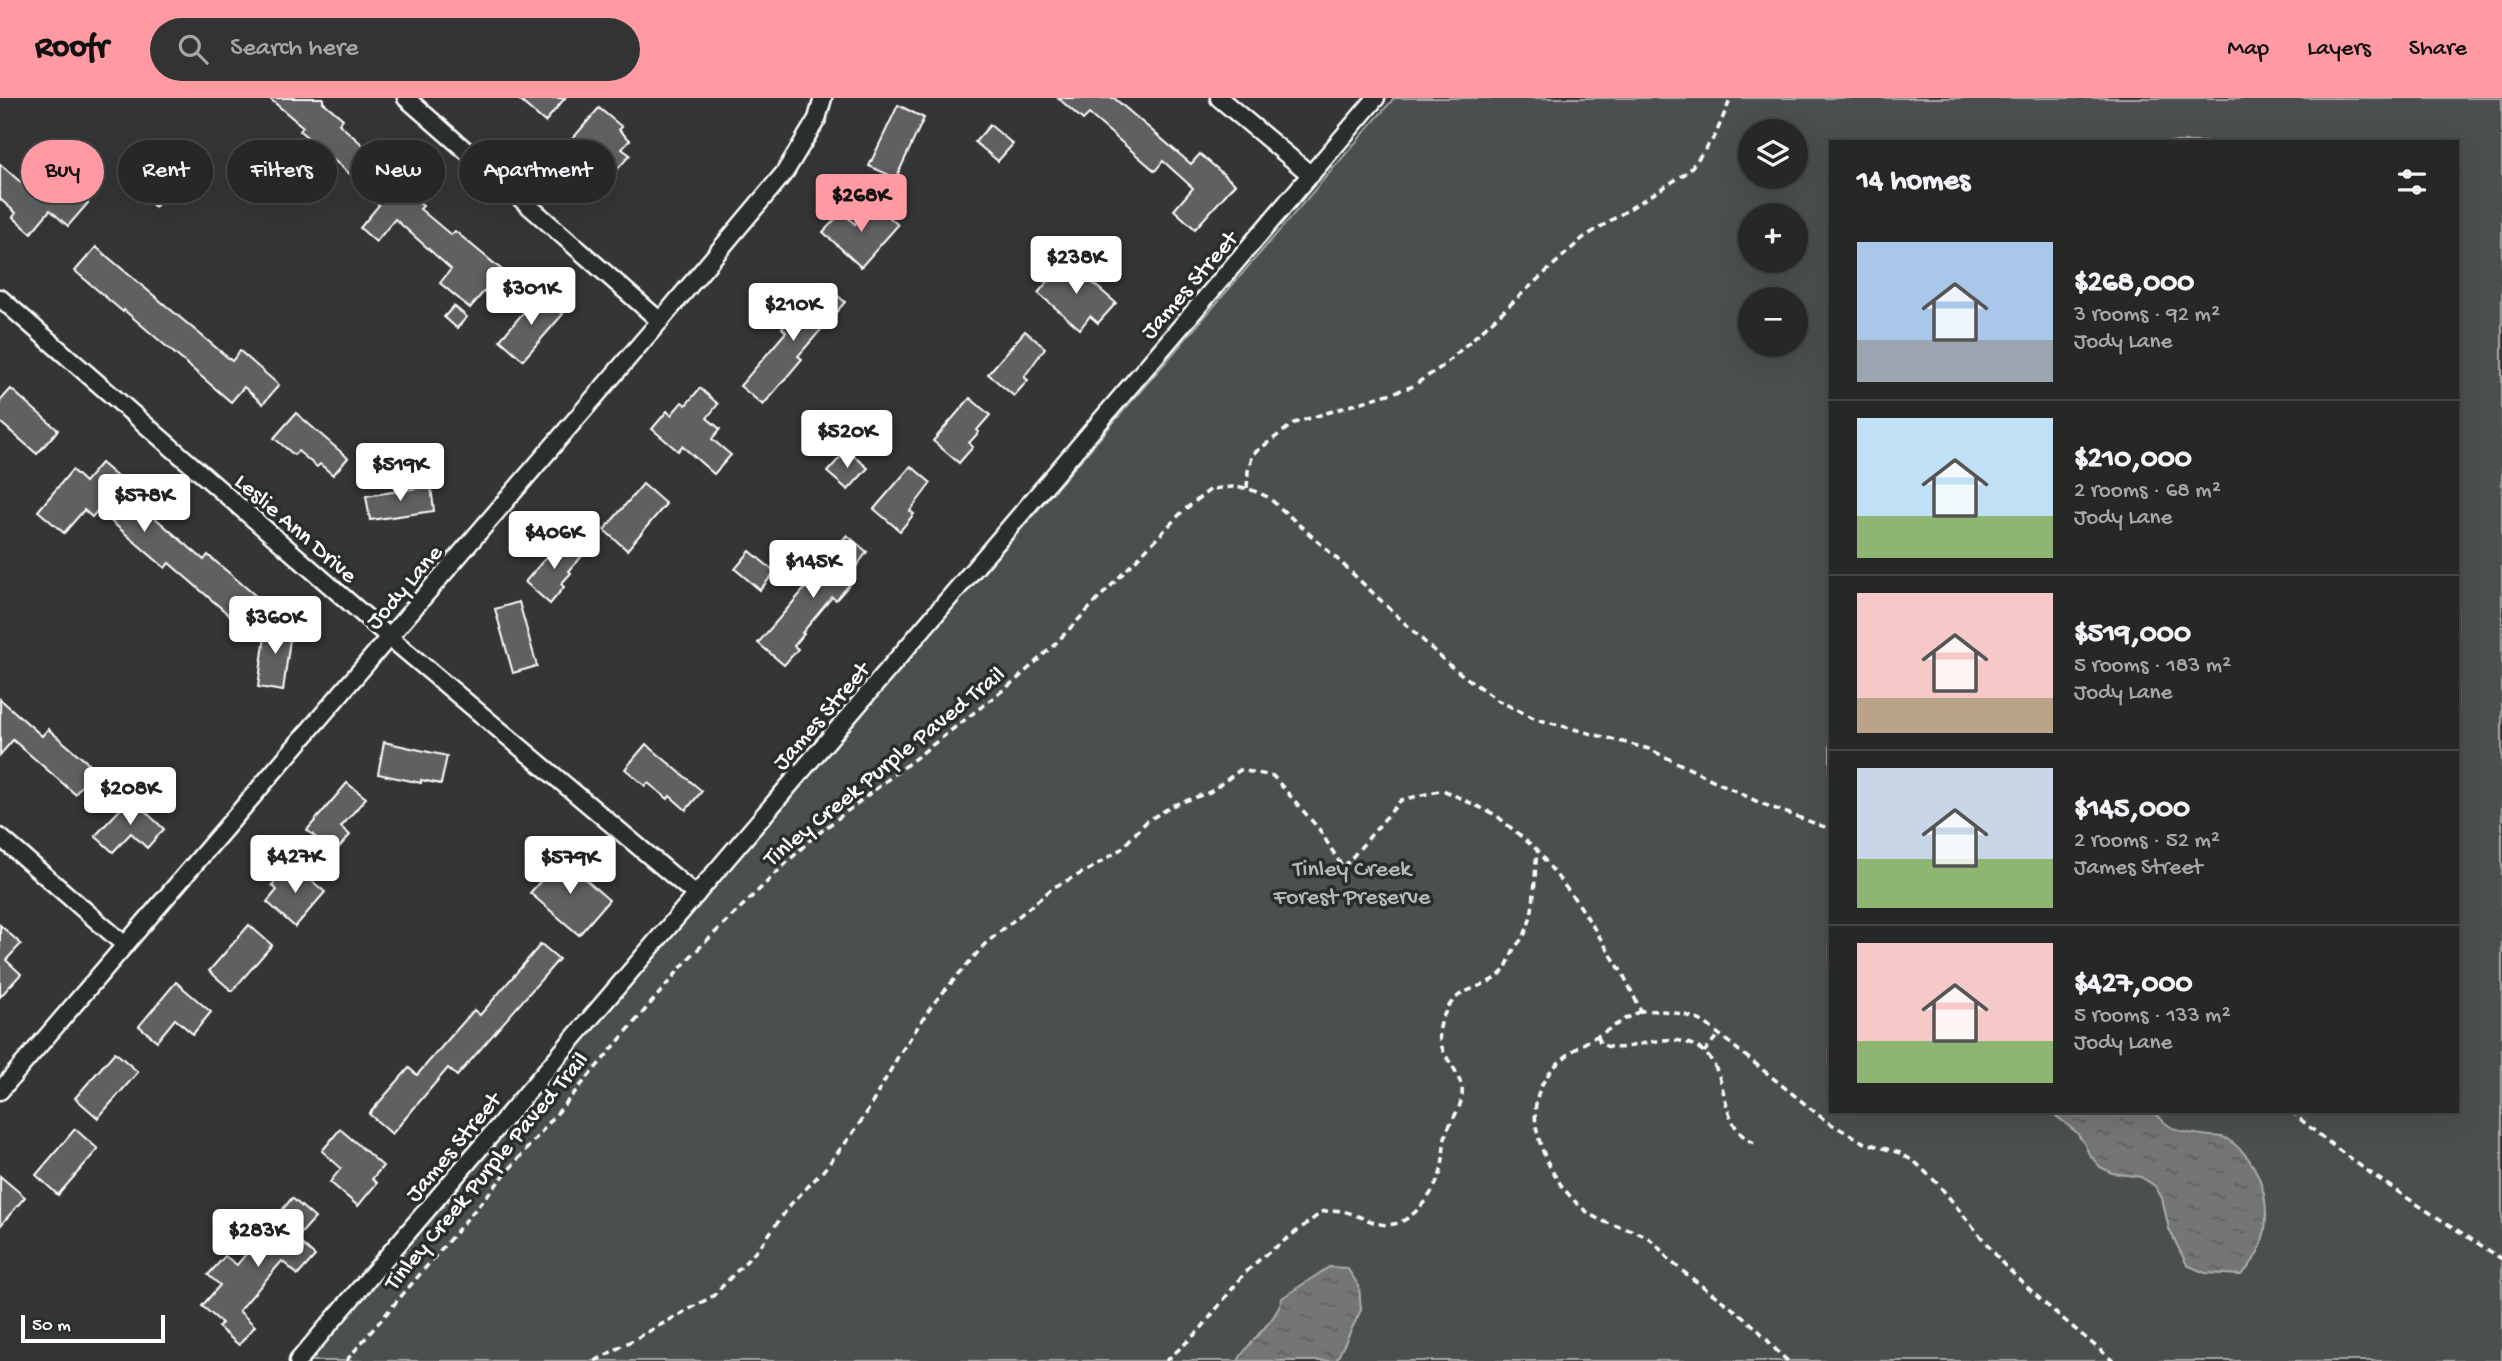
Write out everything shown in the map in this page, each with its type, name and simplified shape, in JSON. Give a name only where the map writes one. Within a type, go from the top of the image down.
[{"type":"street","points":[[406,98],[660,321]]},
{"type":"street","name":"Jody Lane","points":[[0,1091],[785,172],[817,119],[823,98]]},
{"type":"street","points":[[1219,98],[1311,175]]},
{"type":"street","name":"James Street","points":[[298,1361],[1376,98]]},
{"type":"street","name":"Leslie Ann Drive","points":[[0,298],[389,637],[696,895]]},
{"type":"street","points":[[0,837],[125,945]]},
{"type":"path","points":[[1731,98],[1715,136],[1688,172],[1583,238],[1443,366],[1410,387],[1294,423],[1253,454],[1247,488],[1268,497],[1334,555],[1449,664],[1497,701],[1536,719],[1649,749],[1760,803],[1829,828]]},
{"type":"path","name":"Tinley Creek Purple Paved Trail","points":[[346,1361],[701,946],[810,841],[1016,680],[1054,645],[1183,511],[1211,489],[1247,488]]},
{"type":"path","points":[[595,1361],[713,1296],[759,1248],[791,1204],[823,1171],[850,1137],[933,1004],[985,944],[1054,887],[1090,869],[1121,849],[1147,821],[1174,805],[1210,792],[1240,770],[1273,776],[1319,829],[1343,868],[1401,800],[1443,790],[1496,815],[1537,850],[1580,906],[1623,974],[1642,1011]]},
{"type":"path","points":[[1166,1361],[1199,1331],[1244,1274],[1322,1212],[1343,1210],[1386,1225],[1400,1223],[1415,1212],[1430,1192],[1439,1178],[1447,1133],[1460,1105],[1462,1089],[1440,1043],[1440,1026],[1451,1002],[1464,990],[1482,985],[1501,975],[1526,932],[1532,908],[1537,850]]},
{"type":"path","points":[[1787,1361],[1756,1328],[1671,1262],[1648,1238],[1605,1222],[1578,1204],[1549,1165],[1539,1138],[1535,1116],[1539,1090],[1552,1067],[1642,1011],[1666,1010],[1689,1015],[1705,1023],[1826,1121],[1863,1142],[1900,1153],[1916,1163],[1938,1184],[2004,1265],[2113,1361]]},
{"type":"path","points":[[1704,1052],[1718,1035]]},
{"type":"path","points":[[1598,1036],[1600,1043],[1609,1048],[1669,1040],[1689,1044],[1704,1052],[1722,1084],[1726,1107],[1739,1131],[1757,1144]]},
{"type":"path","points":[[2293,1113],[2389,1185],[2502,1259]]},
{"type":"green space","name":"Tinley Creek Forest Preserve","points":[[1394,98],[2502,98],[2502,1361],[302,1361]]},
{"type":"water","points":[[2052,1113],[2156,1113],[2166,1124],[2179,1131],[2227,1139],[2242,1151],[2254,1167],[2266,1204],[2262,1243],[2253,1260],[2241,1275],[2205,1273],[2187,1265],[2169,1229],[2162,1198],[2155,1186],[2141,1177],[2112,1173],[2100,1167],[2076,1132]]},
{"type":"water","points":[[1329,1267],[1347,1268],[1359,1286],[1361,1310],[1336,1361],[1238,1361],[1275,1315],[1282,1298]]},
{"type":"building","points":[[269,98],[323,98],[323,102],[343,119],[339,124],[357,140],[351,140],[351,175],[337,163],[337,140],[310,140],[300,131],[303,127]]},
{"type":"building","points":[[517,98],[565,98],[545,122]]},
{"type":"building","points":[[1058,98],[1114,98],[1191,164],[1200,154],[1235,184],[1195,229],[1174,210],[1193,188],[1163,161],[1155,171],[1089,114],[1083,120]]},
{"type":"building","points":[[898,105],[924,118],[896,178],[869,166]]},
{"type":"building","points":[[599,108],[622,127],[619,130],[630,140],[622,149],[630,155],[616,171],[616,140],[571,140]]},
{"type":"building","points":[[990,125],[1013,144],[998,161],[975,142]]},
{"type":"building","points":[[0,164],[21,183],[21,203],[88,203],[68,226],[50,210],[31,233],[13,217],[16,213],[0,199]]},
{"type":"building","points":[[377,203],[420,203],[423,206],[420,209],[451,235],[455,231],[502,270],[470,308],[440,283],[451,269],[395,219],[376,242],[360,228],[379,205]]},
{"type":"building","points":[[874,203],[898,225],[861,267],[823,232],[842,212],[855,224]]},
{"type":"building","points":[[96,247],[232,361],[240,351],[279,385],[263,404],[244,387],[231,402],[75,271]]},
{"type":"building","points":[[1066,260],[1116,303],[1098,323],[1090,316],[1080,329],[1038,293]]},
{"type":"building","points":[[822,282],[845,302],[798,356],[802,359],[763,405],[740,386],[786,332],[782,328]]},
{"type":"building","points":[[539,294],[563,314],[523,360],[500,340]]},
{"type":"building","points":[[454,306],[467,317],[457,328],[444,317]]},
{"type":"building","points":[[1025,331],[1045,348],[1024,377],[1028,380],[1014,396],[988,374]]},
{"type":"building","points":[[700,388],[718,404],[707,418],[720,429],[712,439],[731,455],[714,474],[682,446],[678,451],[652,429],[667,411],[671,415],[682,402],[686,405]]},
{"type":"building","points":[[11,389],[58,430],[37,454],[0,422],[0,401]]},
{"type":"building","points":[[970,398],[990,415],[969,443],[973,447],[959,463],[933,441]]},
{"type":"building","points":[[296,413],[348,458],[333,475],[320,464],[317,467],[298,451],[294,455],[274,438]]},
{"type":"building","points":[[847,450],[868,468],[848,490],[827,472]]},
{"type":"building","points":[[101,463],[122,481],[118,486],[204,560],[208,555],[256,596],[235,620],[169,563],[165,568],[98,510],[92,517],[84,510],[64,533],[38,511],[72,470],[85,482]]},
{"type":"building","points":[[911,466],[931,483],[910,511],[914,514],[900,531],[874,509]]},
{"type":"building","points":[[643,484],[666,504],[627,550],[604,530]]},
{"type":"building","points":[[431,486],[434,511],[370,520],[366,496]]},
{"type":"building","points":[[847,535],[867,552],[846,580],[850,584],[836,600],[832,597],[802,633],[804,634],[794,646],[798,649],[784,665],[758,643]]},
{"type":"building","points":[[562,539],[582,556],[569,571],[571,573],[561,584],[564,587],[550,604],[525,582]]},
{"type":"building","points":[[750,551],[775,572],[760,590],[735,569]]},
{"type":"building","points":[[519,602],[537,666],[513,673],[495,609]]},
{"type":"building","points":[[267,621],[292,624],[283,691],[258,687]]},
{"type":"building","points":[[0,699],[42,736],[48,729],[95,769],[75,794],[13,740],[0,755]]},
{"type":"building","points":[[384,742],[447,756],[441,784],[421,780],[421,783],[378,774]]},
{"type":"building","points":[[646,744],[702,791],[686,810],[670,796],[668,799],[648,783],[645,786],[625,769]]},
{"type":"building","points":[[347,783],[366,798],[341,827],[350,835],[334,853],[307,830]]},
{"type":"building","points":[[131,798],[164,829],[147,848],[131,833],[113,852],[95,836]]},
{"type":"building","points":[[561,858],[609,900],[579,935],[530,893]]},
{"type":"building","points":[[291,863],[325,892],[295,927],[267,902],[277,890],[272,885]]},
{"type":"building","points":[[0,925],[21,944],[6,960],[21,974],[0,997]]},
{"type":"building","points":[[249,925],[272,945],[232,991],[209,971]]},
{"type":"building","points":[[541,944],[559,959],[457,1076],[448,1068],[392,1134],[369,1114],[409,1068],[417,1075],[474,1010],[480,1015]]},
{"type":"building","points":[[176,982],[211,1012],[193,1034],[175,1019],[157,1041],[139,1026]]},
{"type":"building","points":[[115,1052],[138,1072],[98,1118],[75,1098]]},
{"type":"building","points":[[75,1129],[98,1149],[58,1195],[36,1175]]},
{"type":"building","points":[[340,1129],[383,1166],[372,1179],[377,1183],[358,1206],[330,1182],[341,1168],[322,1151]]},
{"type":"building","points":[[0,1176],[25,1197],[0,1226]]},
{"type":"building","points":[[292,1198],[315,1218],[296,1239],[315,1256],[298,1275],[282,1261],[239,1311],[255,1326],[239,1345],[218,1327],[222,1323],[202,1306],[220,1285],[208,1275],[225,1256],[237,1265]]}]
